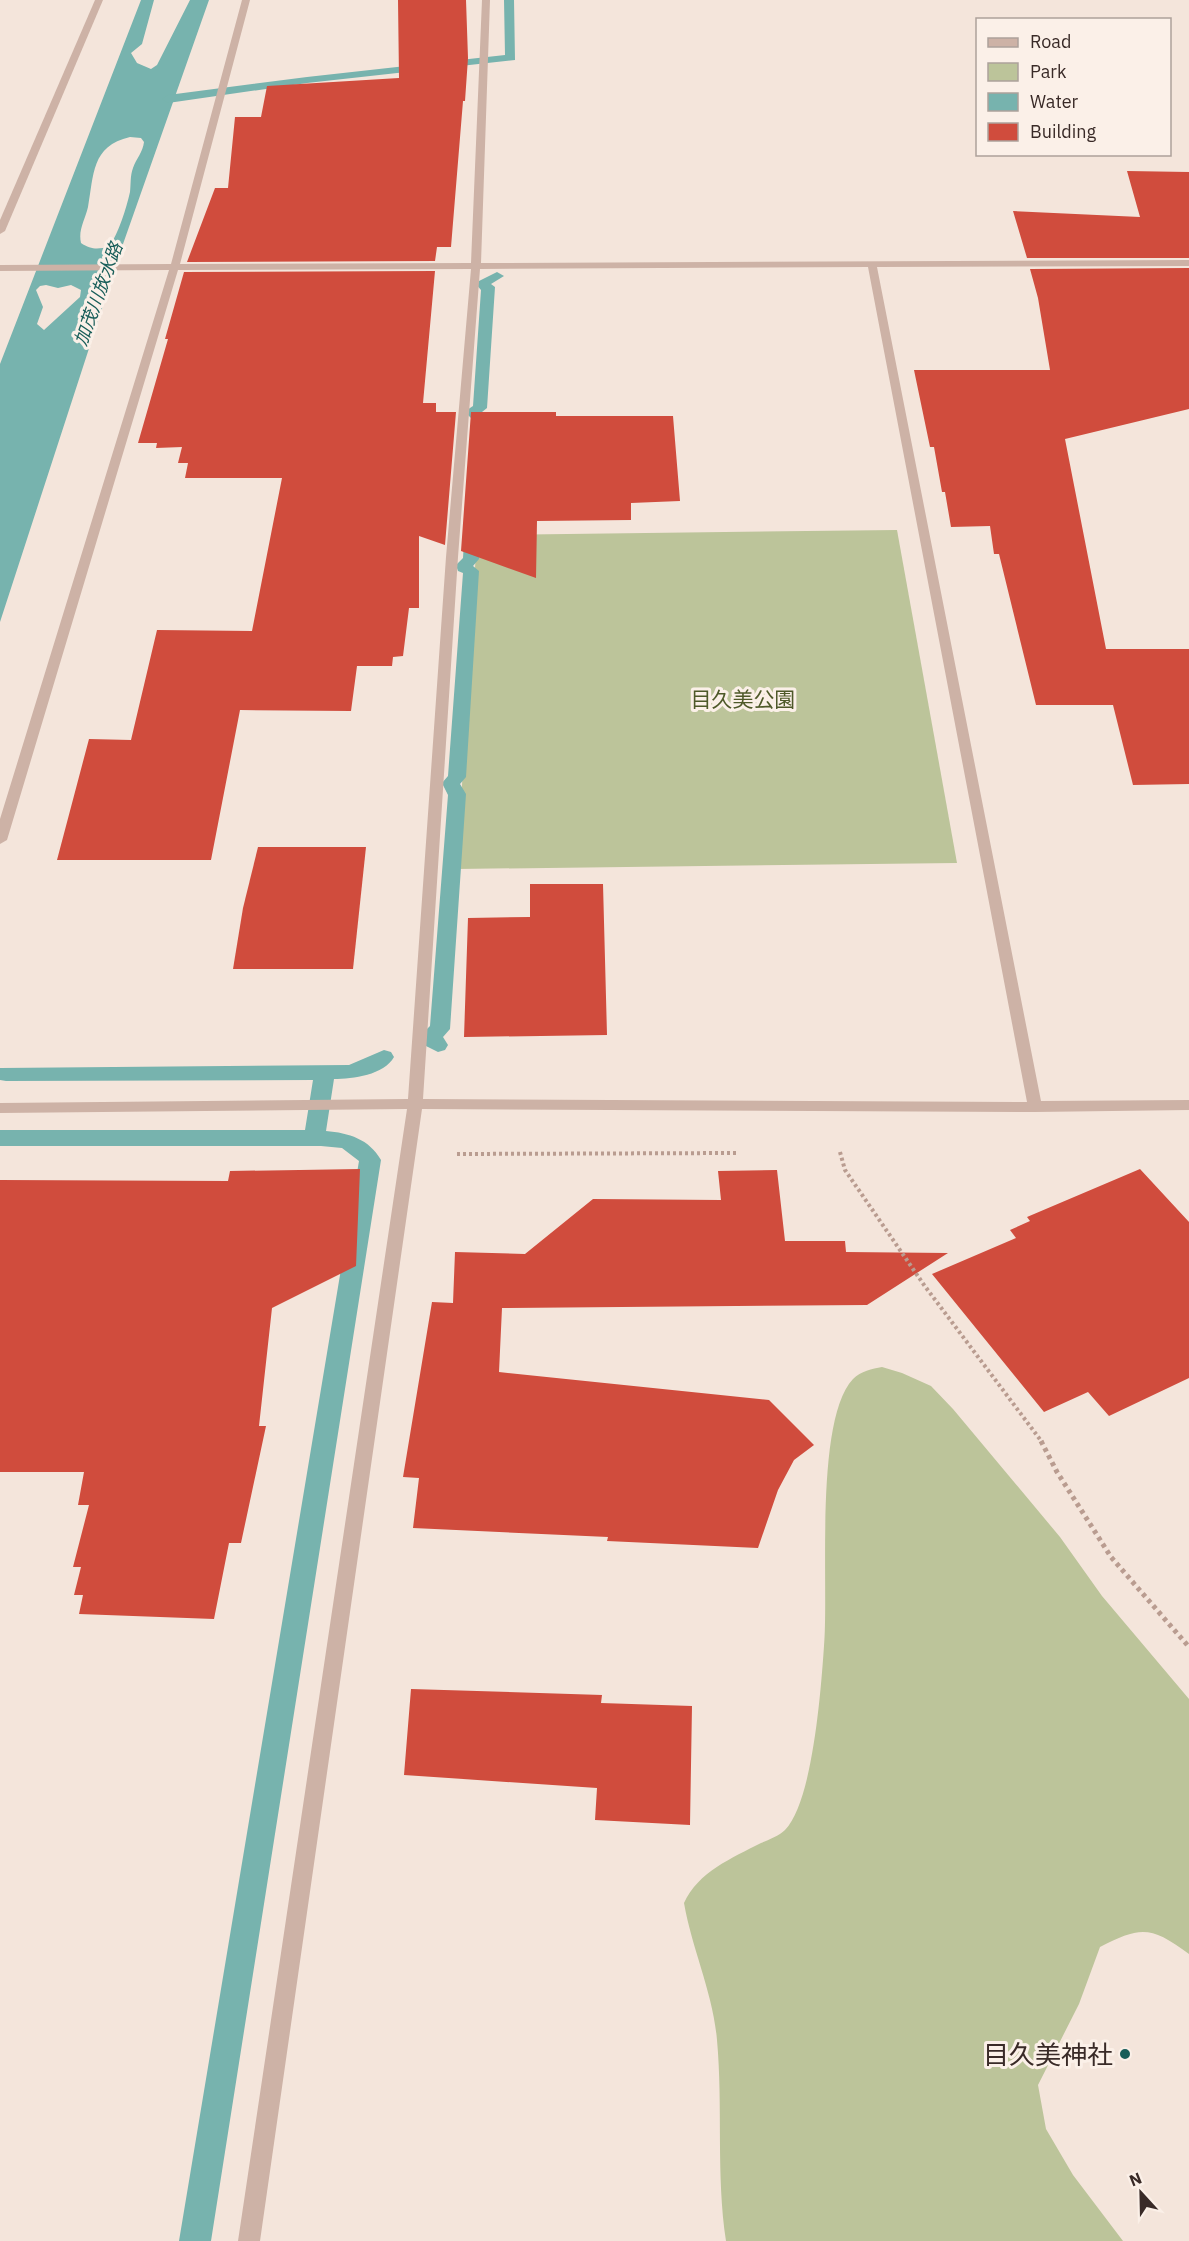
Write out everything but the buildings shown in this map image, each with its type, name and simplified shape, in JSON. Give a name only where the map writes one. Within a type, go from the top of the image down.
[{"type":"street","points":[[0,231],[99,0]]},
{"type":"street","points":[[0,840],[175,266],[246,0]]},
{"type":"street","points":[[249,2241],[415,1104],[451,569],[476,266],[486,0]]},
{"type":"street","points":[[0,268],[1189,263]]},
{"type":"street","points":[[872,266],[1035,1107]]},
{"type":"street","points":[[0,1108],[415,1104],[1035,1107],[1189,1105]]},
{"type":"path","points":[[840,1152],[844,1170],[924,1285],[1041,1440],[1057,1472],[1111,1557],[1189,1647]]},
{"type":"green space","name":"目久美公園","points":[[897,530],[957,863],[457,869],[477,535]]},
{"type":"green space","points":[[882,1367],[931,1386],[953,1409],[1060,1537],[1102,1596],[1189,1699],[1189,1954],[1165,1938],[1146,1932],[1126,1935],[1100,1947],[1079,2004],[1038,2085],[1046,2129],[1073,2175],[1123,2241],[726,2241],[721,2191],[720,2090],[715,2023],[684,1903],[690,1892],[707,1874],[739,1854],[777,1836],[785,1830],[795,1816],[809,1770],[823,1665],[826,1506],[833,1430],[841,1400],[853,1379],[863,1372]]},
{"type":"water","name":"加茂川放水路","points":[[141,0],[154,0],[142,44],[131,53],[137,63],[151,69],[157,65],[190,0],[209,0],[123,244],[0,622],[0,364]],"holes":[[[130,137],[141,138],[144,142],[132,171],[130,192],[122,220],[109,247],[88,247],[81,243],[80,234],[97,163],[108,147]],[[46,285],[58,288],[71,285],[81,290],[80,297],[44,330],[37,324],[43,307],[36,290]]]},
{"type":"waterway","points":[[168,99],[307,80],[511,58],[509,0]]},
{"type":"waterway","points":[[478,437],[480,417],[475,415],[474,410],[480,408],[488,287],[483,286],[482,283],[497,276]]},
{"type":"waterway","points":[[438,1045],[433,1041],[432,1034],[440,1029],[457,794],[452,789],[451,783],[457,777],[471,571],[464,568],[464,565],[471,559],[473,525]]},
{"type":"waterway","points":[[325,1072],[350,1072],[375,1063],[384,1057]]},
{"type":"waterway","points":[[6,1074],[325,1072]]},
{"type":"waterway","points":[[314,1138],[325,1072]]},
{"type":"waterway","points":[[0,1138],[314,1138]]},
{"type":"waterway","points":[[195,2241],[370,1160],[365,1153],[349,1142],[314,1138]]},
{"type":"place","name":"目久美神社","points":[[1125,2054]]}]
